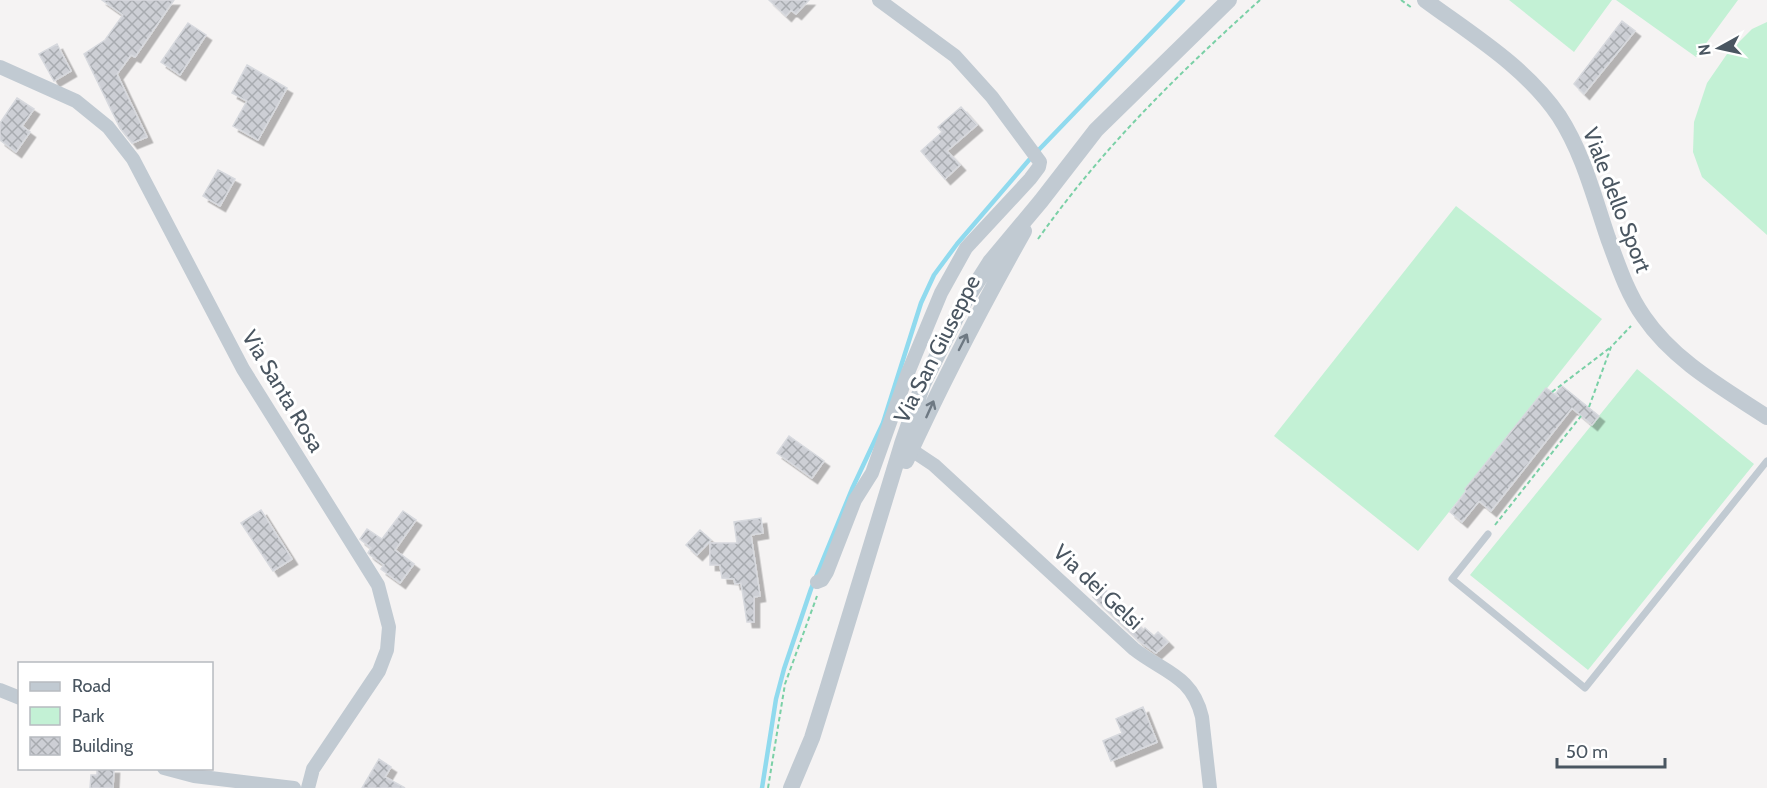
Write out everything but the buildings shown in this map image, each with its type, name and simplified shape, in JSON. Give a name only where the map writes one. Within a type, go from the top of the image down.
[{"type":"street","points":[[817,582],[822,580],[827,572],[855,500],[872,473],[907,375],[941,293],[966,248],[1039,167],[1035,154],[992,97],[955,56],[879,0]]},
{"type":"street","name":"Via San Giuseppe","points":[[791,788],[815,728],[880,519],[907,446],[923,384],[970,310],[990,262],[1096,130],[1229,0]]},
{"type":"street","name":"Viale dello Sport","points":[[1425,0],[1514,68],[1534,86],[1558,116],[1578,152],[1632,299],[1652,328],[1681,358],[1767,417]]},
{"type":"street","name":"Via Santa Rosa","points":[[0,68],[76,100],[108,127],[133,159],[243,369],[378,585],[389,627],[387,650],[379,671],[313,769],[308,788]]},
{"type":"street","points":[[941,293],[970,310]]},
{"type":"street","name":"Via dei Gelsi","points":[[907,446],[934,465],[1134,649],[1148,661],[1172,672],[1192,691],[1202,717],[1210,788]]},
{"type":"street","points":[[0,690],[18,697]]},
{"type":"street","points":[[172,770],[194,776],[294,788]]},
{"type":"lane","points":[[1488,534],[1452,579],[1585,688],[1767,461]]},
{"type":"path","points":[[1036,242],[1067,198],[1099,159],[1147,107],[1260,0]]},
{"type":"path","points":[[1552,392],[1611,347],[1631,326]]},
{"type":"path","points":[[1589,407],[1611,347]]},
{"type":"path","points":[[1488,534],[1581,416]]},
{"type":"green space","points":[[1509,0],[1612,0],[1574,52]]},
{"type":"green space","points":[[1616,0],[1738,0],[1696,57]]},
{"type":"green space","points":[[1767,22],[1767,235],[1702,177],[1693,152],[1694,122],[1707,83],[1727,54],[1752,29]]},
{"type":"green space","points":[[1456,206],[1602,319],[1418,551],[1274,436]]},
{"type":"green space","points":[[1637,369],[1754,464],[1588,670],[1470,575]]},
{"type":"waterway","points":[[762,788],[776,699],[784,669],[811,589],[852,489],[883,423],[921,303],[934,275],[957,244],[1029,160],[1183,0]]}]
